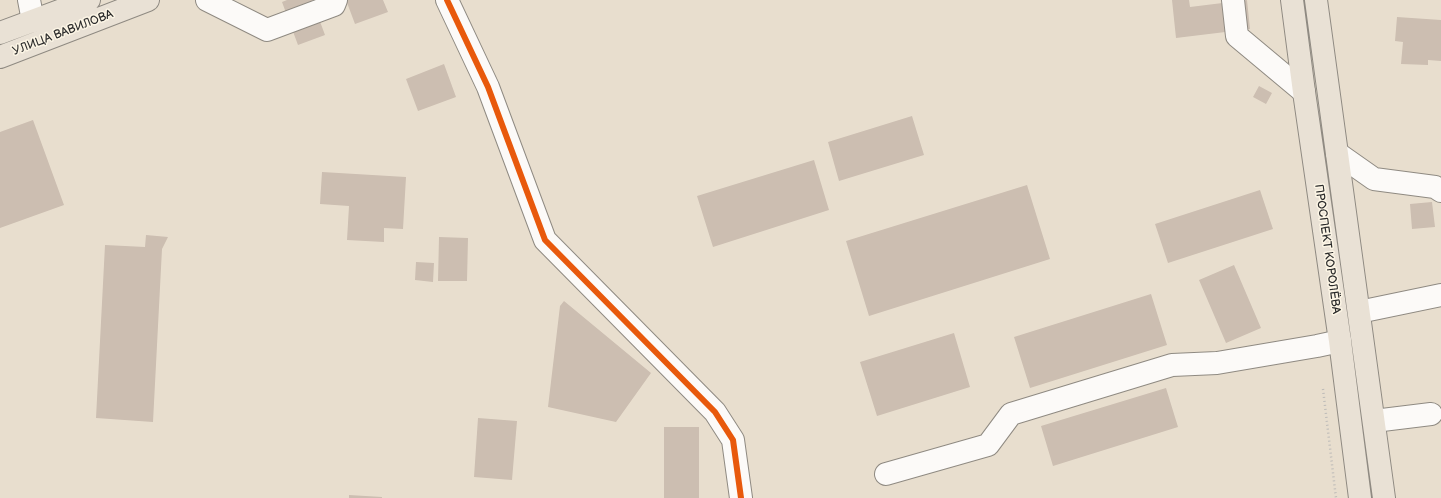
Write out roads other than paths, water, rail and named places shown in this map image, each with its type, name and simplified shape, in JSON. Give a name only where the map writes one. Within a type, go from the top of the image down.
[{"type":"main road","name":"УЛИЦА ВАВИЛОВА","points":[[0,33],[89,0]]},
{"type":"main road","name":"УЛИЦА ВАВИЛОВА","points":[[0,57],[148,0]]},
{"type":"main road","name":"ПРОСПЕКТ КОРОЛЁВА","points":[[1292,0],[1340,341],[1360,498]]},
{"type":"main road","name":"ПРОСПЕКТ КОРОЛЁВА","points":[[1316,0],[1384,498]]},
{"type":"street","points":[[29,0],[33,21]]},
{"type":"street","points":[[207,0],[268,30],[334,5],[336,0]]},
{"type":"street","points":[[448,0],[488,87],[545,240],[716,412],[733,440],[741,498]]},
{"type":"street","points":[[1233,0],[1237,36],[1304,92]]},
{"type":"street","points":[[1337,153],[1374,179],[1435,186],[1441,191]]},
{"type":"street","points":[[1359,312],[1441,295]]},
{"type":"street","points":[[886,474],[988,445],[1011,414],[1172,365],[1217,363],[1340,341]]},
{"type":"street","points":[[1374,421],[1431,414]]}]
